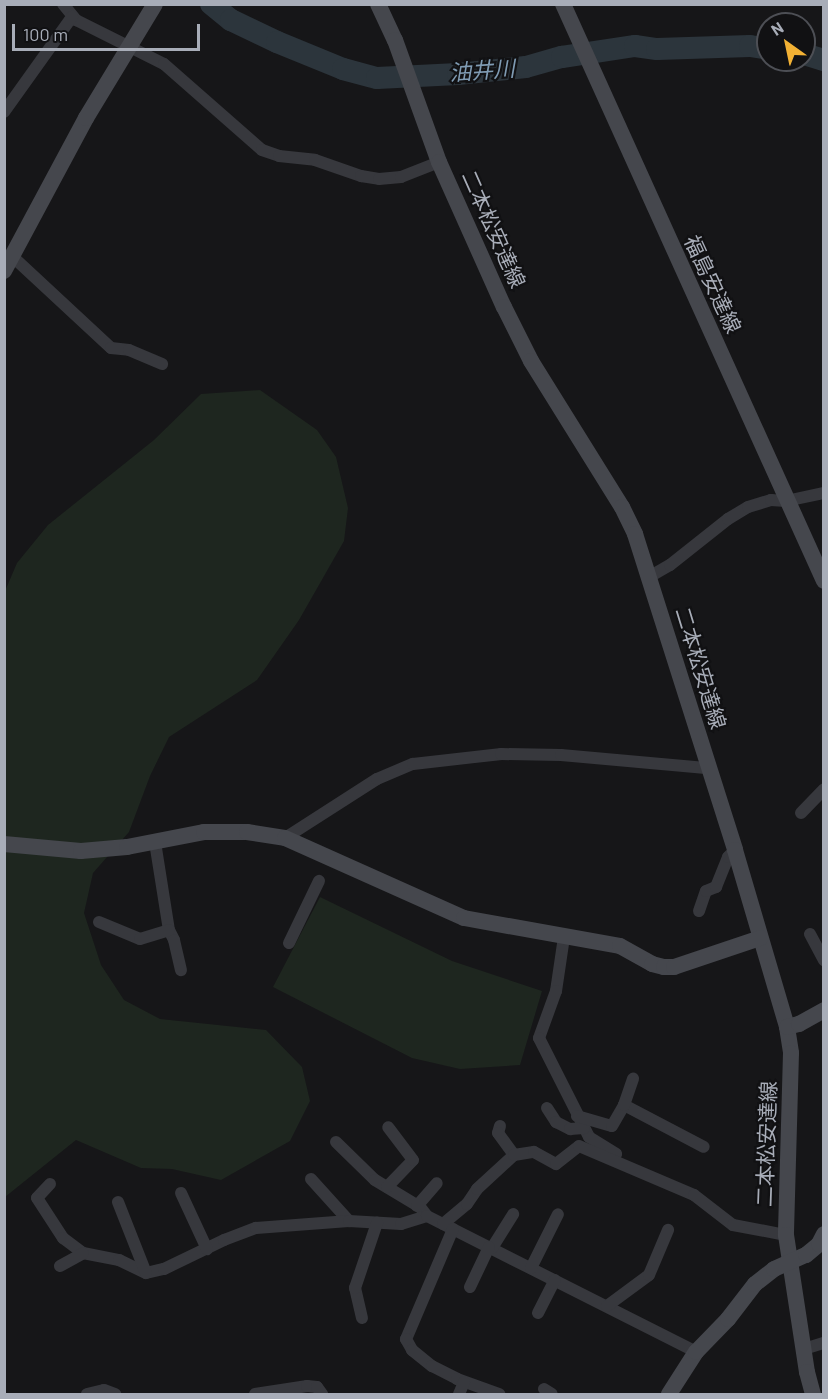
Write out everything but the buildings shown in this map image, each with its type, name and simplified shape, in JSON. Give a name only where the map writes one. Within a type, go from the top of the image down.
[{"type":"main road","points":[[8,263],[86,118],[154,4]]},
{"type":"main road","name":"二本松安達線","points":[[378,4],[395,40],[439,162],[504,307],[531,361],[622,507],[635,534],[735,850],[787,1026],[791,1053],[786,1235],[813,1395]]},
{"type":"main road","name":"福島安達線","points":[[565,9],[824,581]]},
{"type":"main road","points":[[4,844],[81,850],[155,842],[204,831],[225,831],[285,838],[464,918],[620,946],[652,964],[664,967],[674,967],[760,938]]},
{"type":"main road","points":[[787,1026],[799,1024],[824,1010]]},
{"type":"main road","points":[[669,1395],[696,1352],[728,1319],[755,1284],[774,1269],[790,1263],[822,1241]]},
{"type":"street","points":[[63,4],[72,17],[164,64],[262,150],[279,156],[315,160],[361,176],[379,179],[401,177],[439,162]]},
{"type":"street","points":[[4,112],[72,17]]},
{"type":"street","points":[[8,263],[111,348],[129,350],[162,364]]},
{"type":"street","points":[[649,577],[670,565],[728,519],[748,507],[824,493]]},
{"type":"street","points":[[285,838],[377,779],[413,764],[501,754],[561,755],[708,768]]},
{"type":"street","points":[[801,813],[824,789]]},
{"type":"street","points":[[155,842],[169,930],[174,940],[181,970]]},
{"type":"street","points":[[699,911],[706,891],[716,887],[728,857],[735,850]]},
{"type":"street","points":[[289,944],[319,881]]},
{"type":"street","points":[[99,922],[140,939],[169,930]]},
{"type":"street","points":[[810,934],[824,960]]},
{"type":"street","points":[[564,937],[556,991],[539,1038],[577,1116],[595,1143],[629,1161],[639,1172]]},
{"type":"street","points":[[577,1116],[612,1126],[624,1105],[633,1079]]},
{"type":"street","points":[[624,1105],[704,1147]]},
{"type":"street","points":[[547,1107],[556,1122],[570,1129],[584,1128]]},
{"type":"street","points":[[387,1187],[413,1160],[388,1126]]},
{"type":"street","points":[[500,1126],[498,1133],[514,1155]]},
{"type":"street","points":[[336,1142],[375,1179],[417,1206],[427,1216],[696,1352]]},
{"type":"street","points":[[499,1395],[464,1382],[418,1356],[406,1339],[448,1226],[477,1189],[514,1155],[534,1152],[556,1164],[579,1146],[694,1195],[733,1225],[786,1235]]},
{"type":"street","points":[[310,1179],[349,1221]]},
{"type":"street","points":[[417,1206],[437,1183]]},
{"type":"street","points":[[50,1184],[37,1196],[63,1238],[83,1252],[119,1260],[146,1273],[164,1269],[256,1228],[349,1221],[401,1224],[427,1216]]},
{"type":"street","points":[[181,1193],[207,1249]]},
{"type":"street","points":[[118,1202],[146,1273]]},
{"type":"street","points":[[470,1287],[490,1247],[513,1214]]},
{"type":"street","points":[[531,1268],[558,1214]]},
{"type":"street","points":[[362,1318],[355,1288],[377,1223]]},
{"type":"street","points":[[607,1306],[649,1275],[668,1230]]},
{"type":"street","points":[[60,1266],[83,1252]]},
{"type":"street","points":[[538,1313],[555,1280]]},
{"type":"street","points":[[804,1349],[824,1343]]},
{"type":"street","points":[[459,1395],[464,1382]]},
{"type":"street","points":[[255,1395],[314,1386],[322,1395]]},
{"type":"street","points":[[87,1395],[104,1390],[115,1395]]},
{"type":"shaded area","points":[[260,390],[317,430],[336,457],[348,508],[344,541],[299,620],[257,680],[169,737],[150,776],[129,832],[93,873],[84,913],[101,965],[124,1000],[160,1019],[266,1030],[302,1067],[310,1101],[290,1141],[221,1180],[172,1169],[141,1168],[76,1140],[5,1197],[5,591],[17,563],[48,525],[154,440],[201,394]]},
{"type":"shaded area","points":[[320,897],[452,961],[542,991],[520,1065],[460,1069],[412,1058],[273,987]]},
{"type":"waterway","name":"油井川","points":[[211,4],[231,20],[277,42],[343,69],[377,78],[458,74],[526,67],[562,57],[635,46],[657,49],[756,47]]},
{"type":"waterway","name":"油井川","points":[[816,58],[824,60]]}]
